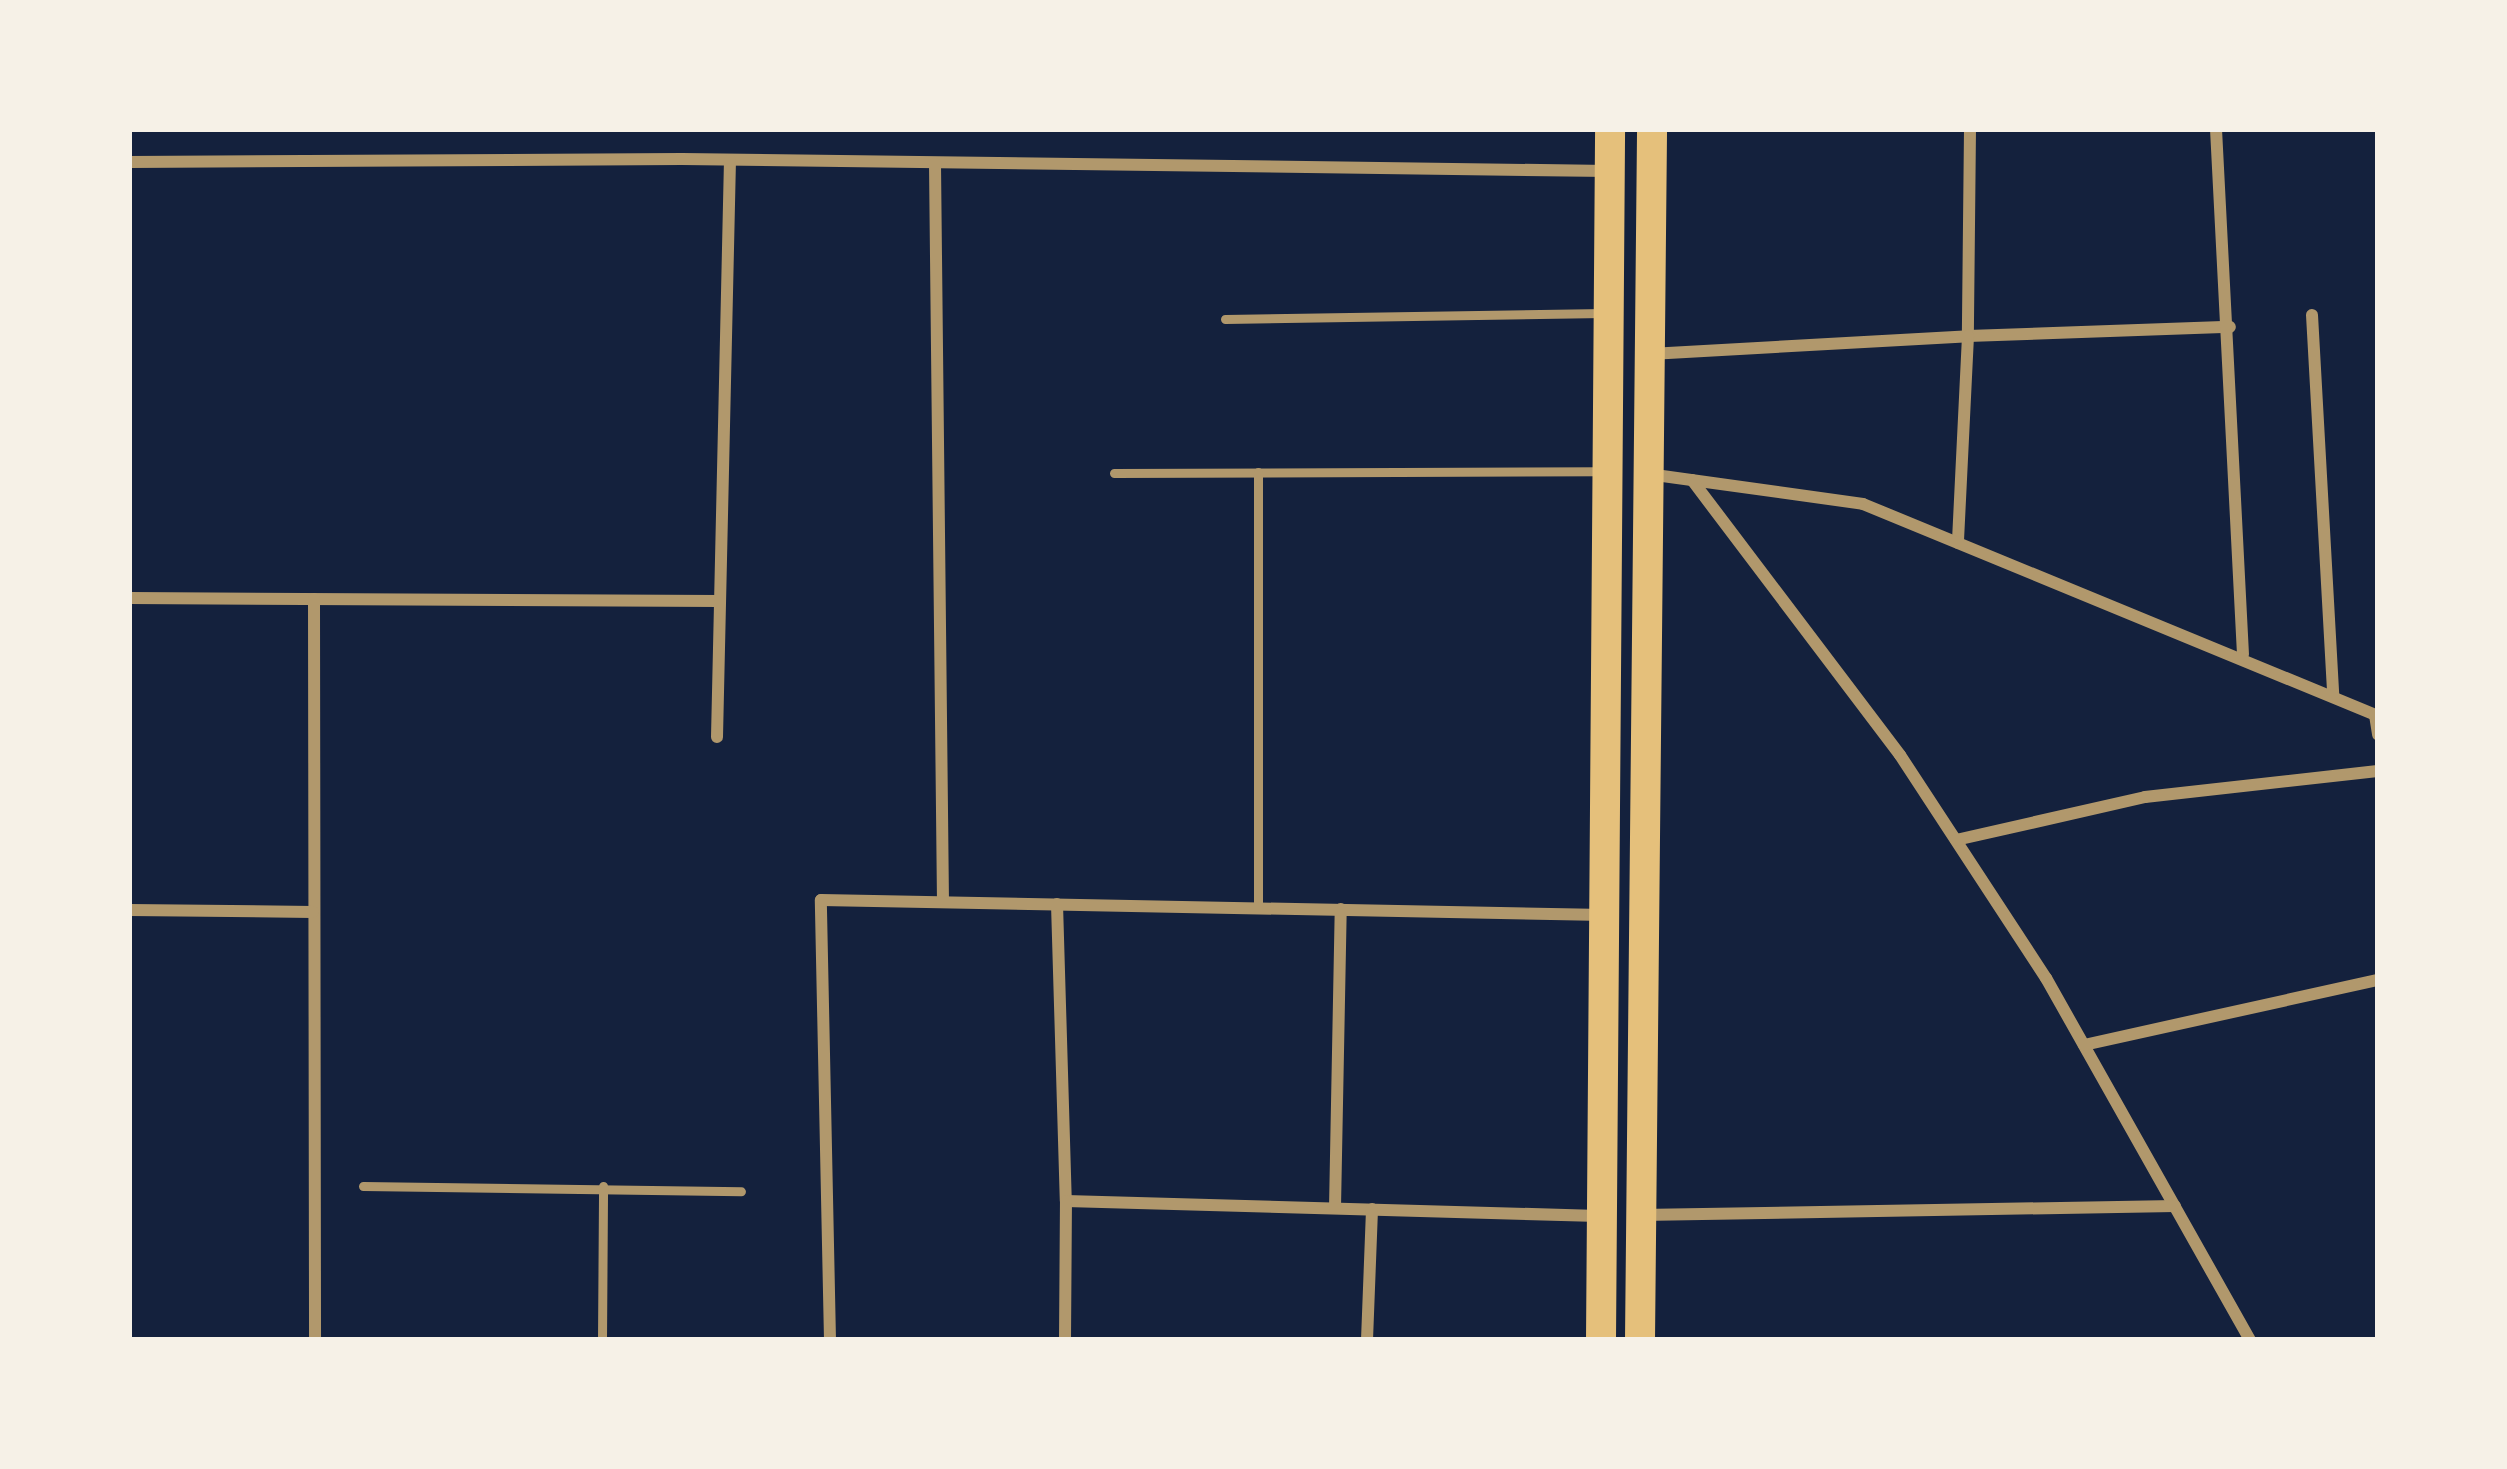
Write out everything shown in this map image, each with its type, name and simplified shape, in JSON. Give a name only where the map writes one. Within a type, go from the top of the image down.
[{"type":"main road","points":[[1601,1340],[1612,471],[1610,129]]},
{"type":"main road","points":[[1640,1340],[1652,129]]},
{"type":"street","points":[[1958,543],[1968,336],[1970,129]]},
{"type":"street","points":[[2216,129],[2230,326],[2243,654]]},
{"type":"street","points":[[129,161],[730,160],[1610,171]]},
{"type":"street","points":[[717,736],[730,160]]},
{"type":"street","points":[[934,164],[943,902]]},
{"type":"street","points":[[2312,315],[2333,696]]},
{"type":"street","points":[[1649,354],[2230,326]]},
{"type":"street","points":[[1647,474],[1863,504],[2243,654],[2377,716],[2378,735]]},
{"type":"street","points":[[1692,480],[1956,840],[2084,1045],[2250,1340]]},
{"type":"street","points":[[129,598],[720,601]]},
{"type":"street","points":[[314,599],[314,1340]]},
{"type":"street","points":[[1956,840],[2145,796],[2378,771]]},
{"type":"street","points":[[830,1340],[821,900],[1607,915]]},
{"type":"street","points":[[1057,904],[1066,1340]]},
{"type":"street","points":[[1334,1208],[1342,909]]},
{"type":"street","points":[[129,910],[313,912]]},
{"type":"street","points":[[2084,1045],[2378,980]]},
{"type":"street","points":[[1066,1201],[1600,1216]]},
{"type":"street","points":[[1639,1215],[2175,1207]]},
{"type":"street","points":[[1367,1340],[1372,1209]]},
{"type":"lane","points":[[1225,319],[1612,313]]},
{"type":"lane","points":[[1114,473],[1612,471]]},
{"type":"lane","points":[[1258,472],[1258,907]]},
{"type":"lane","points":[[363,1186],[741,1191]]},
{"type":"lane","points":[[602,1340],[603,1186]]}]
